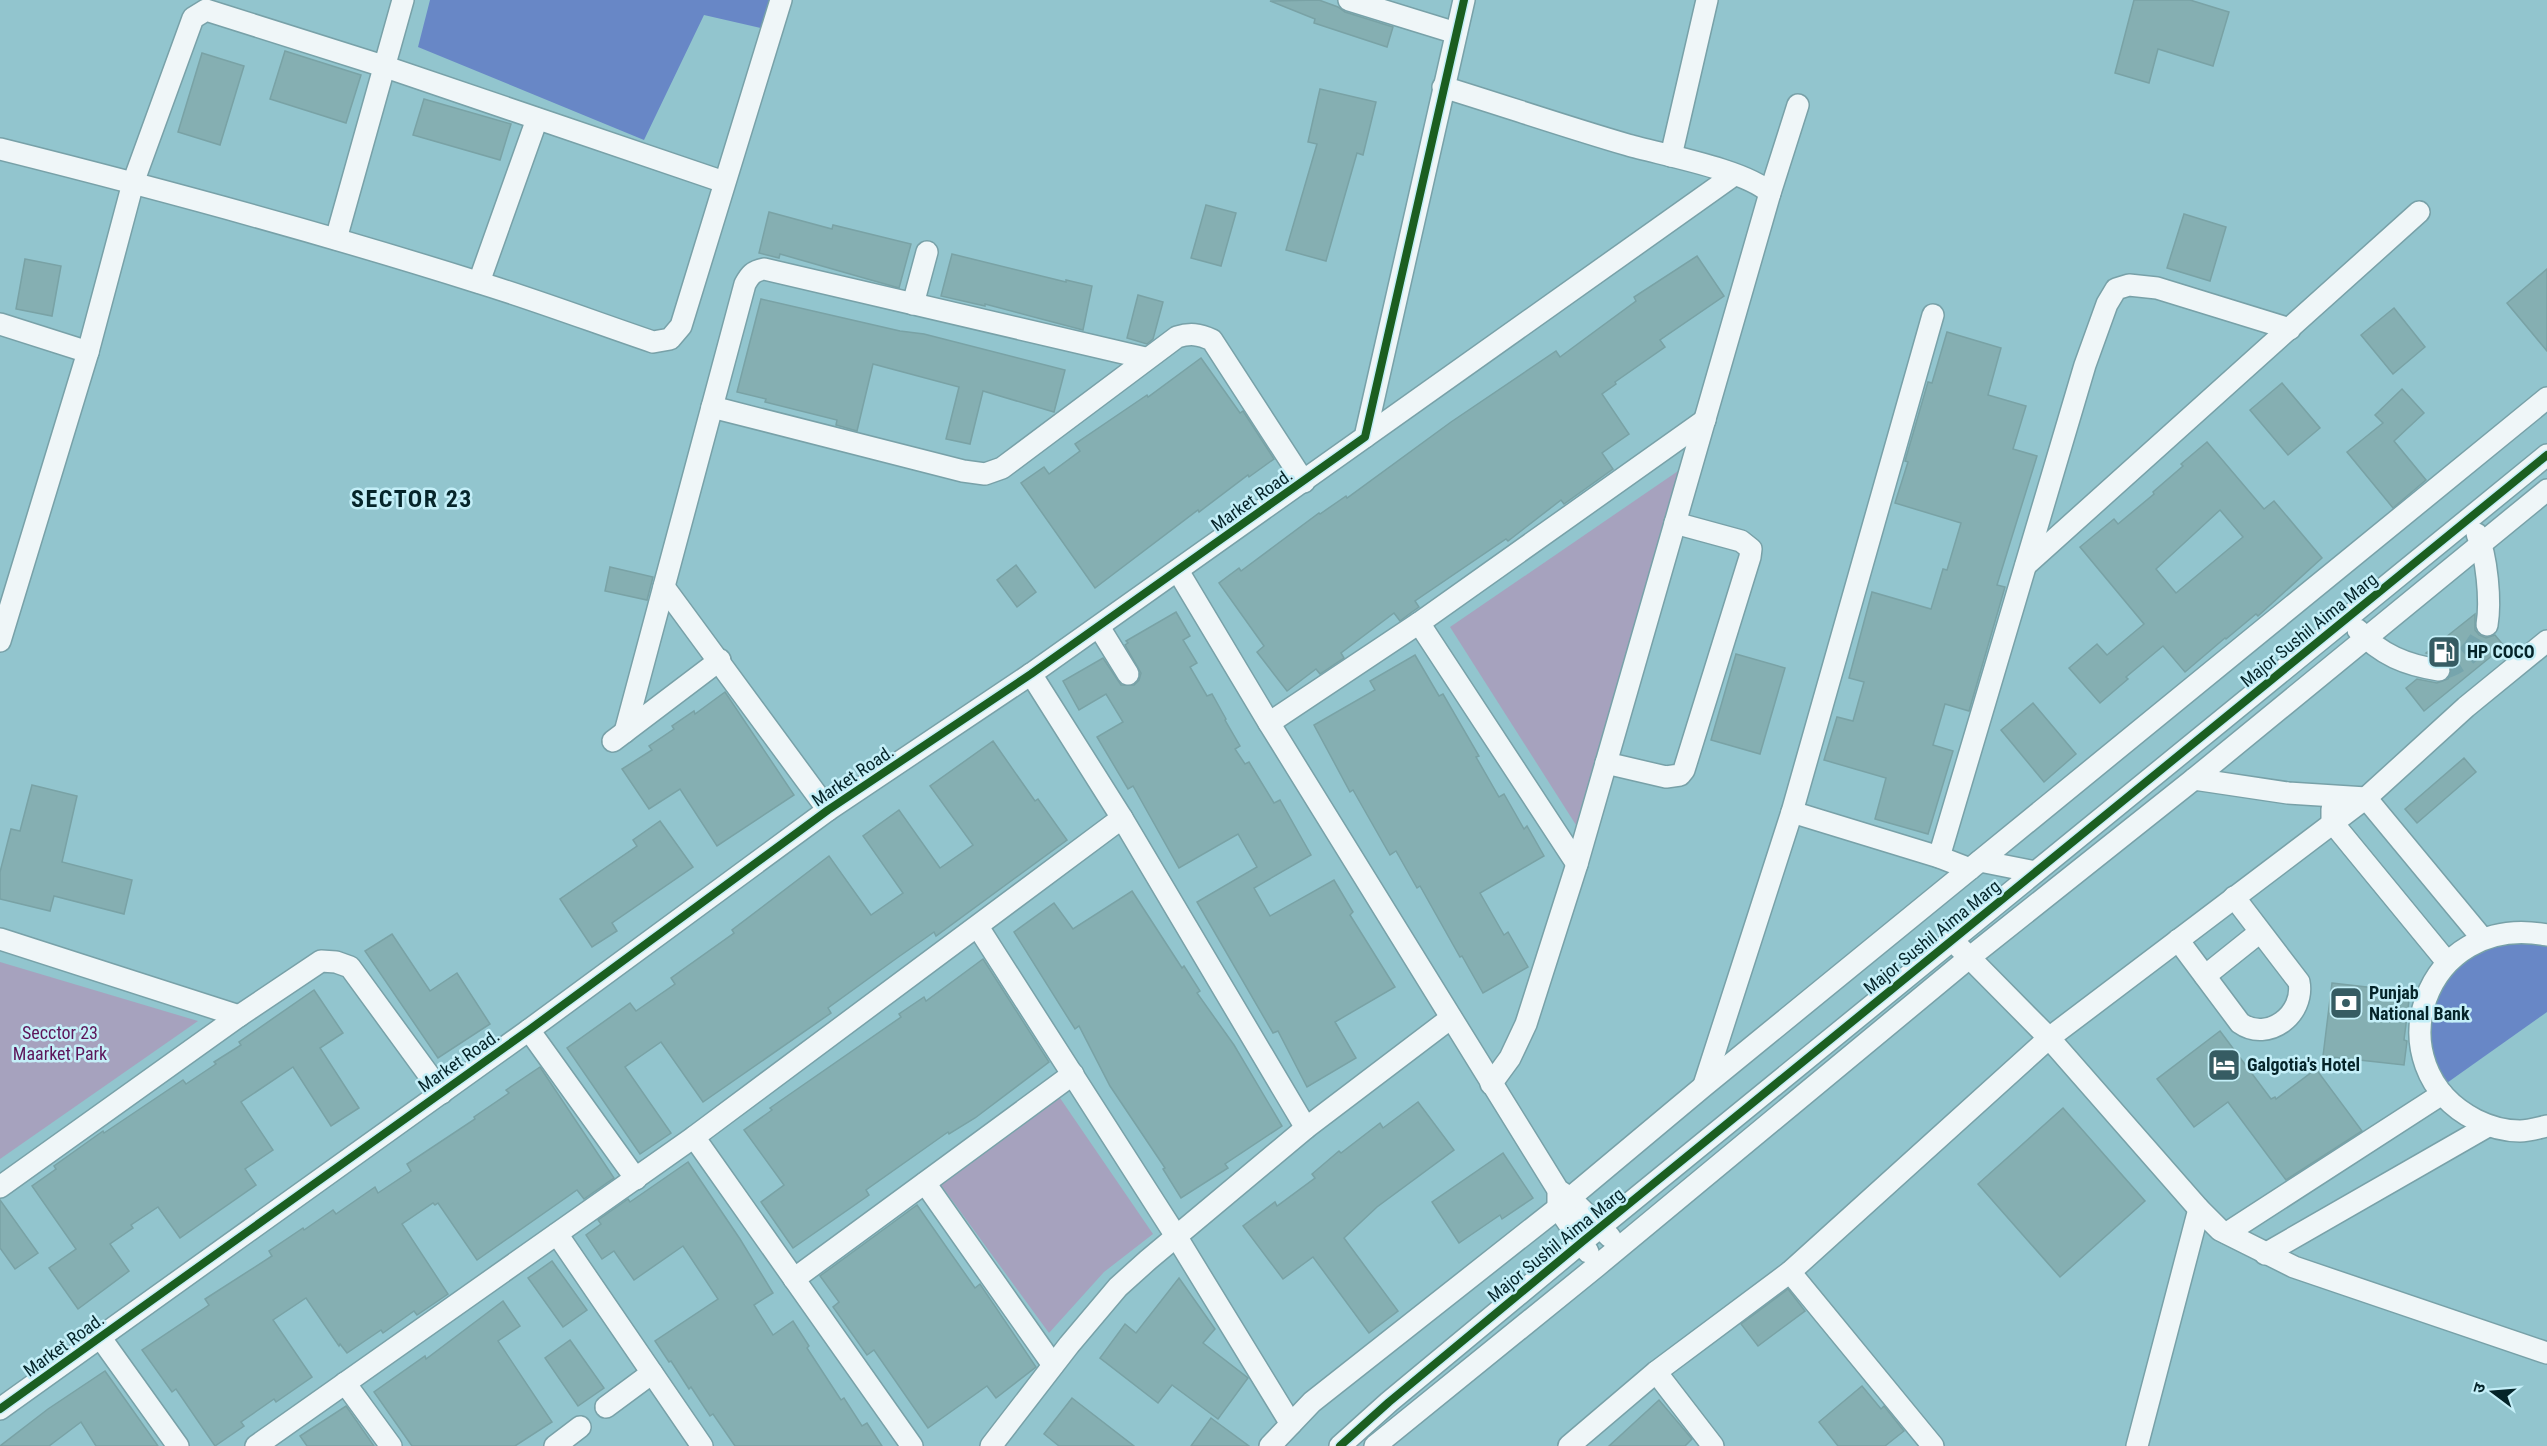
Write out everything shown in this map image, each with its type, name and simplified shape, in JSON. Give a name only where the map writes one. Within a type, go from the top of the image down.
[{"type":"street","points":[[336,239],[403,0]]},
{"type":"street","points":[[0,149],[336,239],[479,282],[653,342],[670,339],[681,326],[781,0]]},
{"type":"street","points":[[1349,0],[1456,33]]},
{"type":"street","points":[[1365,437],[1464,0]]},
{"type":"street","points":[[1671,156],[1707,0]]},
{"type":"street","points":[[0,641],[88,352],[133,183],[193,18],[206,10],[383,66],[724,182]]},
{"type":"street","points":[[1443,87],[1617,142],[1734,175],[1755,182],[1770,193]]},
{"type":"street","points":[[1491,1084],[1510,1058],[1520,1038],[1577,864],[1770,193],[1798,105]]},
{"type":"street","points":[[479,282],[537,119]]},
{"type":"street","name":"Market Road.","points":[[0,1409],[530,1030],[828,810],[1099,627],[1734,175]]},
{"type":"street","points":[[2026,565],[2419,213]]},
{"type":"street","points":[[913,304],[927,252]]},
{"type":"street","points":[[720,660],[619,736],[664,587],[745,284],[755,271],[764,269],[1145,358]]},
{"type":"street","points":[[1939,857],[2085,365],[2107,304],[2116,289],[2129,285],[2157,288],[2290,329]]},
{"type":"street","points":[[1704,1086],[1792,812],[1933,315]]},
{"type":"street","points":[[0,324],[88,352]]},
{"type":"street","points":[[712,407],[963,471],[985,474],[1002,468],[1145,358],[1187,333],[1212,339],[1304,482]]},
{"type":"street","points":[[1270,1446],[1312,1402],[1704,1086],[2547,398]]},
{"type":"street","points":[[1269,723],[1419,623],[1705,420]]},
{"type":"street","name":"Major Sushil Aima Marg","points":[[1340,1446],[1398,1394],[1582,1242],[2547,455]]},
{"type":"street","points":[[1375,1446],[1619,1248],[1969,958],[2194,779],[2547,490]]},
{"type":"street","points":[[2470,518],[2481,544],[2489,611],[2487,625]]},
{"type":"street","points":[[1606,763],[1666,777],[1680,776],[1684,770],[1750,557],[1751,549],[1741,541],[1675,523]]},
{"type":"street","points":[[1178,570],[1269,723],[1562,1199],[1582,1242],[1597,1266]]},
{"type":"street","points":[[664,587],[720,660],[828,810]]},
{"type":"street","points":[[2347,618],[2366,639],[2405,663],[2439,670]]},
{"type":"street","points":[[1419,623],[1577,864]]},
{"type":"street","points":[[1099,627],[1128,675]]},
{"type":"street","points":[[1569,1446],[1656,1372],[1790,1272],[2049,1038],[2366,798],[2466,707],[2547,641]]},
{"type":"street","points":[[1031,674],[1122,818],[1306,1128]]},
{"type":"street","points":[[2194,779],[2288,793],[2366,798],[2482,938]]},
{"type":"street","points":[[2332,796],[2332,822],[2446,962]]},
{"type":"street","points":[[1792,812],[1939,857],[1975,865],[2035,872]]},
{"type":"street","points":[[256,1446],[694,1137],[1122,818]]},
{"type":"street","points":[[2178,940],[2240,1023],[2248,1029],[2259,1031],[2273,1028],[2291,1016],[2298,1004],[2301,991],[2299,981],[2234,897]]},
{"type":"street","points":[[978,927],[1176,1236],[1291,1424]]},
{"type":"street","points":[[2547,934],[2513,931],[2482,938],[2463,948],[2446,962],[2430,986],[2421,1013],[2420,1042],[2428,1070],[2442,1094],[2463,1113],[2488,1126],[2519,1131],[2547,1126]]},
{"type":"street","points":[[2205,976],[2260,932]]},
{"type":"street","points":[[0,939],[239,1016]]},
{"type":"street","points":[[1952,940],[2049,1038],[2199,1209],[2227,1233],[2265,1254],[2305,1271],[2547,1353]]},
{"type":"street","points":[[0,1187],[239,1016],[321,961],[336,962],[350,967],[442,1093]]},
{"type":"street","points":[[991,1446],[1053,1365],[1118,1287],[1306,1128],[1451,1018]]},
{"type":"street","points":[[530,1030],[636,1179]]},
{"type":"street","points":[[794,1279],[1073,1074]]},
{"type":"street","points":[[2227,1233],[2442,1094]]},
{"type":"street","points":[[2265,1254],[2488,1126]]},
{"type":"street","points":[[694,1137],[912,1446]]},
{"type":"street","points":[[924,1183],[1053,1365]]},
{"type":"street","points":[[1562,1199],[1602,1226],[1619,1248]]},
{"type":"street","points":[[2138,1446],[2199,1209]]},
{"type":"street","points":[[557,1234],[702,1446]]},
{"type":"street","points":[[1790,1272],[1933,1446]]},
{"type":"street","points":[[100,1337],[178,1446]]},
{"type":"street","points":[[1656,1372],[1713,1446]]},
{"type":"street","points":[[606,1407],[652,1373]]},
{"type":"street","points":[[345,1383],[391,1446]]},
{"type":"street","points":[[555,1446],[580,1427]]},
{"type":"green space","points":[[1681,469],[1576,825],[1450,627]]},
{"type":"green space","name":"Secctor 23 Maarket Park","points":[[0,962],[198,1021],[0,1159]]},
{"type":"green space","points":[[1060,1098],[1153,1234],[1104,1272],[1049,1333],[941,1185]]},
{"type":"water","points":[[430,0],[778,0],[769,30],[704,15],[644,140],[418,47]]},
{"type":"water","points":[[2495,943],[2547,945],[2547,1012],[2444,1085],[2426,1050],[2433,997],[2465,960]]},
{"type":"building","points":[[1319,0],[1345,12],[1393,27],[1387,47],[1314,23],[1315,19],[1270,1]]},
{"type":"building","points":[[2134,0],[2190,0],[2229,12],[2213,66],[2158,49],[2149,83],[2115,73]]},
{"type":"building","points":[[285,51],[361,75],[346,123],[270,99]]},
{"type":"building","points":[[202,53],[244,66],[220,145],[178,132]]},
{"type":"building","points":[[1320,89],[1376,102],[1363,155],[1357,153],[1326,261],[1286,250],[1317,144],[1308,142]]},
{"type":"building","points":[[424,99],[511,124],[500,160],[413,135]]},
{"type":"building","points":[[1206,205],[1236,213],[1221,266],[1191,258]]},
{"type":"building","points":[[769,212],[832,229],[833,225],[911,244],[899,288],[780,254],[779,258],[759,253]]},
{"type":"building","points":[[2184,214],[2226,227],[2210,281],[2167,268]]},
{"type":"building","points":[[952,254],[1066,282],[1066,280],[1092,286],[1083,330],[985,304],[985,306],[941,296]]},
{"type":"building","points":[[1697,256],[1724,296],[1660,340],[1665,347],[1615,382],[1616,384],[1602,394],[1629,434],[1602,453],[1613,469],[1564,504],[1561,500],[1508,541],[1506,539],[1415,601],[1419,607],[1400,621],[1394,613],[1341,653],[1344,658],[1320,674],[1316,669],[1287,691],[1257,652],[1264,646],[1219,583],[1239,568],[1241,571],[1319,513],[1346,496],[1347,498],[1451,422],[1556,351],[1560,357],[1636,301],[1634,297]]},
{"type":"building","points":[[25,259],[61,266],[52,316],[16,309]]},
{"type":"building","points":[[2547,269],[2547,351],[2507,303]]},
{"type":"building","points":[[1138,295],[1163,302],[1153,339],[1147,344],[1127,338]]},
{"type":"building","points":[[761,299],[900,331],[924,334],[1065,370],[1054,412],[983,391],[970,444],[946,439],[959,387],[873,364],[857,431],[836,425],[837,420],[765,402],[766,399],[737,392]]},
{"type":"building","points":[[2394,308],[2425,347],[2393,374],[2361,335]]},
{"type":"building","points":[[1947,332],[2001,348],[1988,395],[2026,406],[2013,449],[2037,456],[1997,585],[2005,587],[1969,711],[1945,704],[1933,745],[1953,751],[1928,834],[1875,819],[1886,778],[1824,760],[1837,717],[1853,721],[1864,682],[1849,678],[1872,592],[1931,609],[1943,569],[1947,570],[1961,523],[1895,503],[1928,382],[1932,383]]},
{"type":"building","points":[[1201,358],[1240,413],[1243,411],[1274,459],[1249,477],[1248,475],[1199,512],[1198,510],[1095,588],[1021,483],[1044,467],[1049,474],[1080,451],[1075,444],[1147,395],[1148,397]]},
{"type":"building","points":[[2282,383],[2320,428],[2288,455],[2250,410]]},
{"type":"building","points":[[2402,389],[2424,413],[2394,441],[2426,480],[2393,508],[2347,452],[2383,423],[2375,415]]},
{"type":"building","points":[[2207,442],[2264,509],[2274,501],[2322,558],[2258,616],[2256,614],[2185,672],[2163,646],[2126,677],[2128,679],[2100,703],[2069,668],[2097,644],[2107,655],[2144,624],[2080,547],[2114,519],[2118,524],[2154,494],[2153,492],[2183,466],[2181,464]],"holes":[[[2220,510],[2243,537],[2176,593],[2156,569]]]},
{"type":"building","points":[[1016,565],[1036,592],[1017,607],[997,580]]},
{"type":"building","points":[[610,567],[653,577],[647,600],[605,591]]},
{"type":"building","points":[[1176,612],[1190,636],[1183,640],[1197,663],[1190,667],[1207,696],[1212,694],[1226,719],[1240,746],[1235,749],[1245,764],[1249,762],[1274,803],[1280,800],[1311,855],[1254,888],[1270,916],[1334,880],[1353,912],[1350,915],[1395,987],[1335,1022],[1356,1058],[1307,1087],[1278,1031],[1273,1033],[1197,902],[1257,867],[1238,834],[1179,868],[1133,786],[1128,789],[1097,737],[1123,722],[1106,694],[1079,710],[1063,681],[1103,658],[1121,685],[1134,685],[1141,673],[1125,645],[1128,643],[1126,641]]},
{"type":"building","points":[[2475,614],[2475,630],[2479,635],[2486,638],[2495,635],[2504,646],[2424,711],[2406,688],[2417,679],[2437,683],[2448,679],[2452,672],[2448,661],[2426,653]]},
{"type":"building","points":[[1736,654],[1785,668],[1760,754],[1711,740]]},
{"type":"building","points":[[1415,655],[1439,696],[1443,694],[1479,756],[1476,757],[1499,797],[1504,794],[1524,829],[1527,826],[1544,856],[1480,893],[1504,935],[1508,932],[1528,967],[1483,993],[1420,886],[1417,888],[1396,851],[1390,855],[1353,790],[1350,792],[1314,725],[1375,690],[1370,681]]},
{"type":"building","points":[[725,692],[794,795],[717,846],[680,789],[649,809],[622,769],[652,750],[649,746],[674,729],[672,726],[694,711],[695,714]]},
{"type":"building","points":[[2033,703],[2076,754],[2044,782],[2001,730]]},
{"type":"building","points":[[993,741],[1035,801],[1038,799],[1067,840],[936,936],[934,932],[897,958],[828,1008],[831,1013],[703,1102],[661,1042],[625,1067],[671,1133],[640,1154],[567,1048],[630,1003],[636,1011],[675,984],[671,978],[734,933],[732,930],[829,856],[871,915],[903,893],[863,836],[899,810],[940,868],[973,845],[930,786]]},
{"type":"building","points":[[2464,758],[2476,772],[2417,823],[2405,809]]},
{"type":"building","points":[[32,785],[77,796],[62,862],[132,880],[124,914],[54,896],[50,911],[0,899],[0,872],[11,829],[20,831]]},
{"type":"building","points":[[660,821],[693,867],[612,923],[617,931],[592,947],[560,899],[637,846],[633,840]]},
{"type":"building","points":[[1132,891],[1182,968],[1184,966],[1200,991],[1197,993],[1234,1045],[1282,1126],[1225,1164],[1228,1168],[1181,1198],[1163,1169],[1165,1168],[1110,1086],[1079,1026],[1075,1029],[1014,932],[1054,903],[1073,929]]},
{"type":"building","points":[[392,934],[430,991],[457,973],[490,1024],[438,1058],[365,951]]},
{"type":"building","points":[[983,959],[1049,1062],[975,1118],[949,1134],[948,1132],[866,1190],[869,1195],[793,1248],[761,1202],[784,1185],[744,1130],[772,1110],[770,1108],[901,1017],[899,1014],[924,997],[926,1001]]},
{"type":"building","points":[[2332,983],[2410,992],[2404,1040],[2407,1041],[2404,1065],[2323,1056]]},
{"type":"building","points":[[314,990],[343,1033],[320,1048],[359,1108],[331,1126],[293,1067],[241,1102],[273,1150],[245,1169],[256,1185],[180,1238],[158,1207],[131,1225],[133,1228],[110,1244],[129,1271],[78,1309],[49,1268],[76,1249],[32,1186],[56,1169],[54,1166],[103,1131],[104,1133],[183,1080],[186,1084],[216,1064],[214,1062],[241,1045],[239,1042]]},
{"type":"building","points":[[2220,1031],[2271,1099],[2275,1097],[2276,1099],[2316,1069],[2362,1131],[2286,1180],[2228,1102],[2194,1127],[2157,1079]]},
{"type":"building","points":[[540,1067],[614,1178],[584,1199],[577,1190],[477,1260],[438,1203],[435,1205],[433,1203],[402,1224],[448,1294],[417,1315],[414,1311],[383,1333],[381,1330],[347,1353],[340,1344],[339,1346],[306,1298],[273,1320],[312,1377],[276,1402],[274,1399],[241,1422],[244,1426],[215,1446],[176,1389],[172,1392],[142,1350],[209,1305],[205,1299],[272,1256],[269,1251],[303,1228],[304,1230],[333,1210],[336,1214],[375,1187],[378,1193],[411,1171],[407,1164],[475,1119],[474,1117],[509,1093],[506,1090]]},
{"type":"building","points":[[1418,1102],[1454,1150],[1377,1207],[1344,1238],[1398,1311],[1369,1333],[1313,1257],[1283,1279],[1243,1226],[1275,1202],[1277,1206],[1315,1178],[1312,1174],[1339,1151],[1341,1153],[1380,1123],[1383,1128]]},
{"type":"building","points":[[2063,1108],[2145,1201],[2060,1277],[1978,1184]]},
{"type":"building","points":[[1503,1153],[1533,1198],[1502,1219],[1500,1215],[1459,1243],[1432,1202]]},
{"type":"building","points":[[688,1162],[773,1293],[754,1305],[773,1335],[793,1321],[809,1346],[807,1348],[841,1400],[844,1398],[862,1426],[867,1423],[882,1446],[735,1446],[713,1414],[710,1416],[691,1387],[689,1389],[671,1361],[669,1362],[655,1341],[718,1299],[683,1246],[634,1280],[614,1251],[602,1259],[586,1235],[601,1224],[598,1220],[628,1199],[630,1202]]},
{"type":"building","points":[[0,1200],[38,1253],[15,1269],[0,1248]]},
{"type":"building","points":[[917,1205],[975,1288],[980,1284],[1036,1367],[996,1398],[987,1386],[928,1428],[874,1350],[867,1355],[833,1307],[839,1302],[820,1276]]},
{"type":"building","points":[[552,1261],[587,1310],[563,1327],[528,1278]]},
{"type":"building","points":[[1179,1278],[1215,1329],[1203,1343],[1248,1378],[1218,1419],[1172,1385],[1158,1403],[1100,1358],[1125,1324],[1136,1333]]},
{"type":"building","points":[[1788,1289],[1805,1311],[1758,1346],[1741,1324]]},
{"type":"building","points":[[503,1301],[520,1326],[498,1341],[552,1422],[515,1446],[412,1446],[374,1392],[425,1356],[426,1359]]},
{"type":"building","points":[[570,1340],[604,1388],[578,1406],[545,1358]]},
{"type":"building","points":[[105,1371],[158,1446],[96,1446],[81,1422],[49,1446],[0,1446],[48,1409]]},
{"type":"building","points":[[1862,1386],[1881,1409],[1884,1406],[1904,1431],[1885,1446],[1838,1446],[1819,1422]]},
{"type":"building","points":[[1072,1398],[1134,1446],[1059,1446],[1044,1434]]},
{"type":"building","points":[[1659,1400],[1692,1439],[1685,1446],[1609,1446]]},
{"type":"building","points":[[346,1406],[374,1446],[307,1446],[300,1436]]},
{"type":"building","points":[[1211,1418],[1249,1446],[1191,1446]]},
{"type":"tunnel","points":[[2439,670],[2456,663],[2469,654],[2487,625]]},
{"type":"cycle path","points":[[0,1409],[529,1030],[828,810],[1031,674],[1365,437],[1464,0]]},
{"type":"cycle path","points":[[1340,1446],[1389,1402],[1582,1242],[2547,455]]},
{"type":"place","name":"HP COCO","points":[[2444,652]]},
{"type":"place","name":"Punjab National Bank","points":[[2346,1003]]},
{"type":"place","name":"Galgotia's Hotel","points":[[2224,1065]]},
{"type":"district","name":"SECTOR 23","points":[[412,499]]}]
